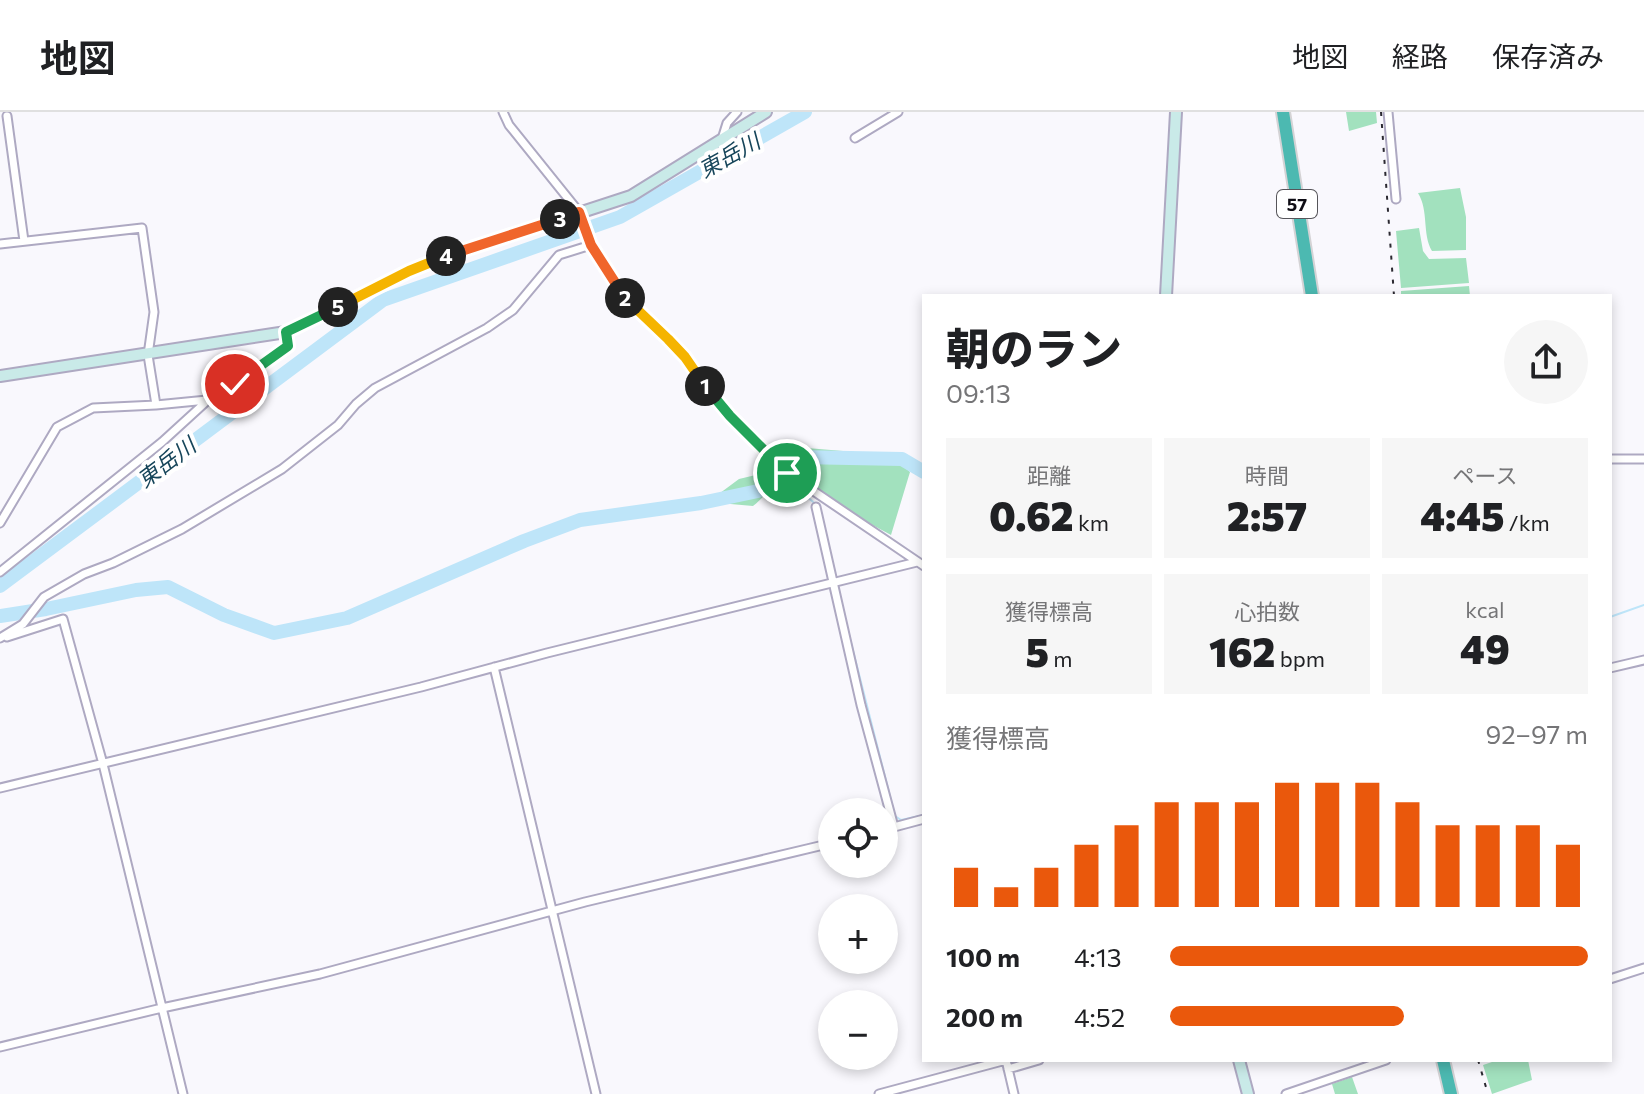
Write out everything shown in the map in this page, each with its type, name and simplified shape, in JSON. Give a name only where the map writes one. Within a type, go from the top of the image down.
[{"type":"highway","name":"57","points":[[1283,112],[1312,294]]},
{"type":"highway","points":[[1443,1062],[1451,1094]]},
{"type":"street","points":[[503,112],[509,125],[579,212],[591,245],[622,295],[668,339],[720,405],[802,484],[921,564]]},
{"type":"street","points":[[722,139],[727,123],[737,112]]},
{"type":"street","points":[[0,376],[286,332],[409,271],[631,196],[766,112]]},
{"type":"street","points":[[855,138],[898,112]]},
{"type":"street","points":[[1166,294],[1176,112]]},
{"type":"street","points":[[1388,112],[1396,199]]},
{"type":"street","points":[[5,115],[24,241]]},
{"type":"street","points":[[0,244],[142,228],[154,312],[148,355],[156,405]]},
{"type":"street","points":[[0,638],[23,624],[44,597],[84,574],[182,529],[282,469],[338,425],[375,388],[487,328],[513,310],[559,255],[591,245]]},
{"type":"street","points":[[0,572],[162,442],[208,400],[283,351],[288,346],[286,332]]},
{"type":"street","points":[[0,523],[57,427],[93,408],[208,400]]},
{"type":"street","points":[[1612,459],[1644,459]]},
{"type":"street","points":[[816,507],[861,705],[886,798]]},
{"type":"street","points":[[0,788],[921,564]]},
{"type":"street","points":[[0,638],[63,619],[103,764],[183,1094]]},
{"type":"street","points":[[1612,668],[1644,660]]},
{"type":"street","points":[[494,667],[596,1094]]},
{"type":"street","points":[[898,826],[922,820]]},
{"type":"street","points":[[0,1047],[320,974],[552,911],[818,846]]},
{"type":"street","points":[[1612,978],[1644,968]]},
{"type":"street","points":[[1240,1062],[1248,1094]]},
{"type":"street","points":[[1286,1094],[1380,1062]]},
{"type":"street","points":[[879,1094],[1006,1063],[1014,1094]]},
{"type":"green space","points":[[1346,112],[1376,112],[1377,123],[1349,131]]},
{"type":"green space","points":[[1460,188],[1466,217],[1466,250],[1432,251],[1418,193]]},
{"type":"green space","points":[[1419,228],[1423,251],[1429,259],[1466,258],[1469,283],[1401,288],[1396,231]]},
{"type":"green space","points":[[1469,286],[1470,294],[1401,294],[1401,291]]},
{"type":"green space","points":[[807,448],[891,455],[910,472],[891,535],[802,487],[791,464],[753,506],[708,502],[739,479],[773,471]]},
{"type":"green space","points":[[1492,1062],[1528,1062],[1532,1080],[1492,1094],[1483,1065]]},
{"type":"green space","points":[[1352,1077],[1358,1094],[1335,1094],[1332,1084]]},
{"type":"waterway","name":"東岳川","points":[[0,586],[383,300],[620,217],[805,112]]},
{"type":"waterway","points":[[0,616],[136,590],[168,587],[224,615],[274,633],[347,618],[580,520],[701,503],[758,491],[798,457],[902,459],[922,471]]},
{"type":"waterway","points":[[780,478],[791,483],[819,507]]},
{"type":"waterway","points":[[1612,616],[1644,605]]},
{"type":"waterway","points":[[845,619],[895,816],[901,820],[922,815]]},
{"type":"railway","points":[[1381,112],[1394,294]]},
{"type":"railway","points":[[1479,1062],[1488,1094]]},
{"type":"route","points":[[235,384],[288,346],[286,332],[409,271],[579,212],[591,245],[622,295],[685,357],[720,405],[787,473]]}]
